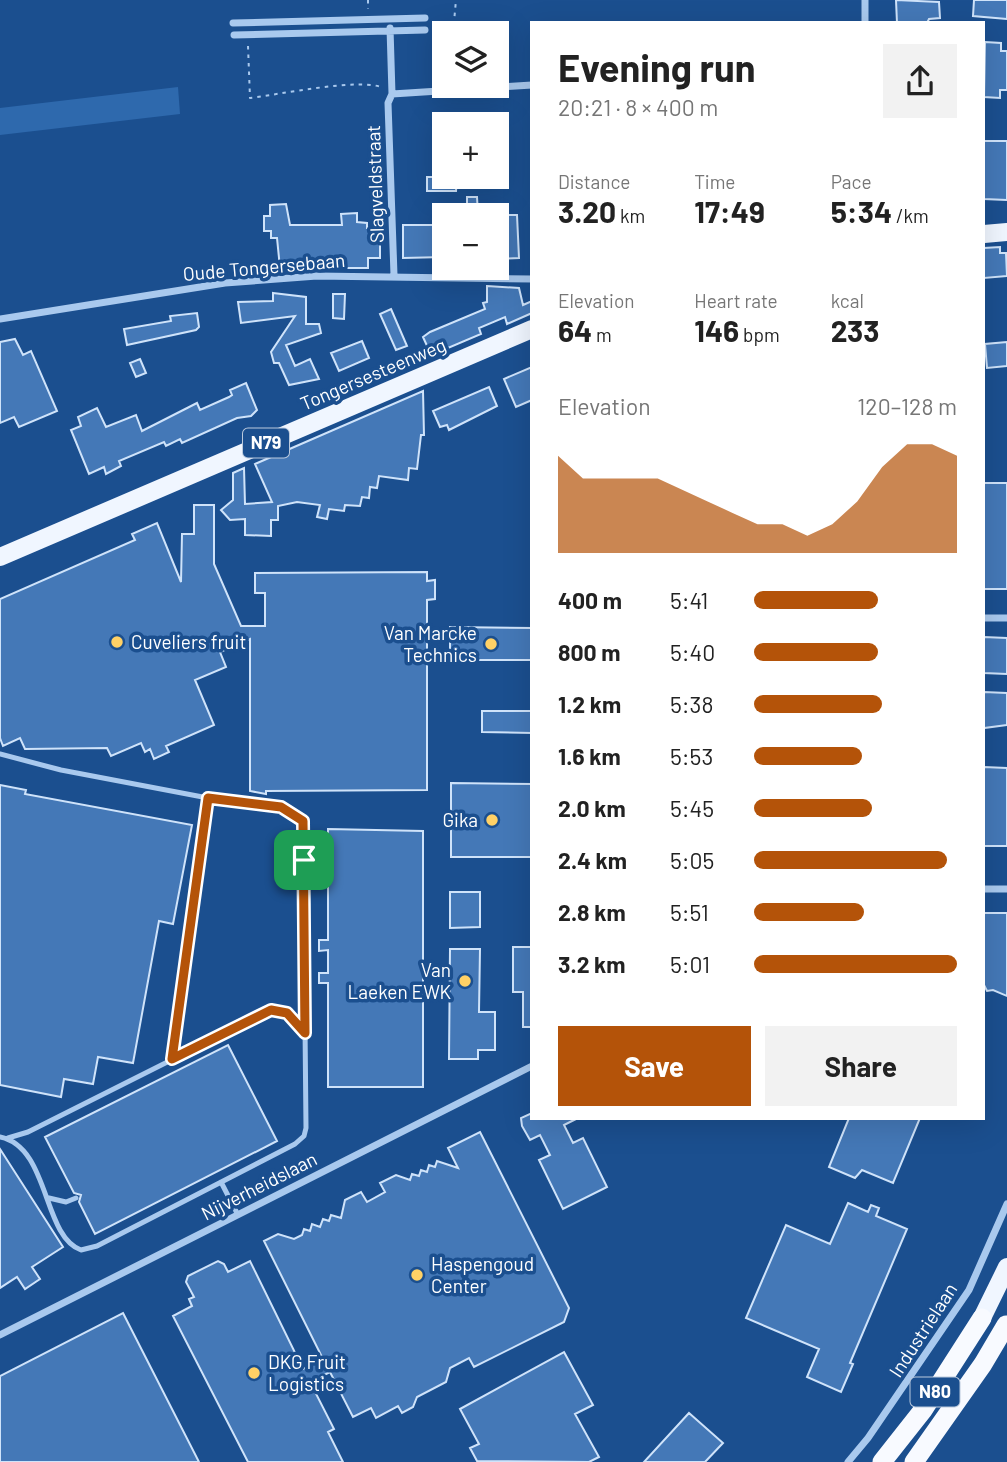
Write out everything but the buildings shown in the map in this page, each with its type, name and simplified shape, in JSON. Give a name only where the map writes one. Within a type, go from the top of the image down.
[{"type":"highway","name":"N80","points":[[882,1462],[923,1410],[982,1318]]},
{"type":"highway","name":"N80","points":[[914,1462],[983,1364],[1007,1324]]},
{"type":"main road","points":[[985,234],[1007,232]]},
{"type":"main road","name":"Tongersesteenweg","points":[[0,557],[530,329]]},
{"type":"main road","name":"N80","points":[[982,1318],[1007,1267]]},
{"type":"street","points":[[865,0],[865,21]]},
{"type":"street","points":[[233,23],[425,18]]},
{"type":"street","name":"Slagveldstraat","points":[[390,19],[392,93],[388,103],[394,275]]},
{"type":"street","points":[[234,35],[425,30]]},
{"type":"street","points":[[392,93],[530,85]]},
{"type":"street","name":"Oude Tongersebaan","points":[[0,319],[225,283],[317,276],[530,279]]},
{"type":"street","points":[[985,618],[1007,618]]},
{"type":"street","points":[[985,889],[1007,889]]},
{"type":"street","name":"Nijverheidslaan","points":[[0,1335],[530,1067]]},
{"type":"street","name":"Industrielaan","points":[[848,1462],[876,1428],[969,1290],[1007,1204]]},
{"type":"lane","points":[[0,754],[61,770],[208,798],[281,807],[303,821],[304,1136],[295,1144],[86,1250],[71,1245],[26,1157],[8,1138]]},
{"type":"lane","points":[[172,1059],[208,798]]},
{"type":"lane","points":[[0,1137],[8,1138],[29,1132],[271,1010],[287,1013],[305,1033]]},
{"type":"lane","points":[[221,1182],[239,1214]]},
{"type":"lane","points":[[49,1198],[66,1202],[76,1198]]},
{"type":"path","points":[[454,21],[456,0]]},
{"type":"path","points":[[248,34],[250,98],[348,85],[377,85],[392,93]]},
{"type":"shaded area","points":[[178,87],[180,114],[0,135],[0,108]]},
{"type":"place","name":"Cuveliers fruit","points":[[117,642]]},
{"type":"place","name":"Van Marcke Technics","points":[[491,644]]},
{"type":"place","name":"Gika","points":[[492,820]]},
{"type":"place","name":"Van Laeken EWK","points":[[465,981]]},
{"type":"place","name":"Haspengoud Center","points":[[417,1275]]},
{"type":"place","name":"DKG Fruit Logistics","points":[[254,1373]]},
{"type":"route","points":[[208,798],[281,807],[303,821],[304,860],[305,1033],[287,1013],[271,1010],[172,1059],[208,798]]}]
